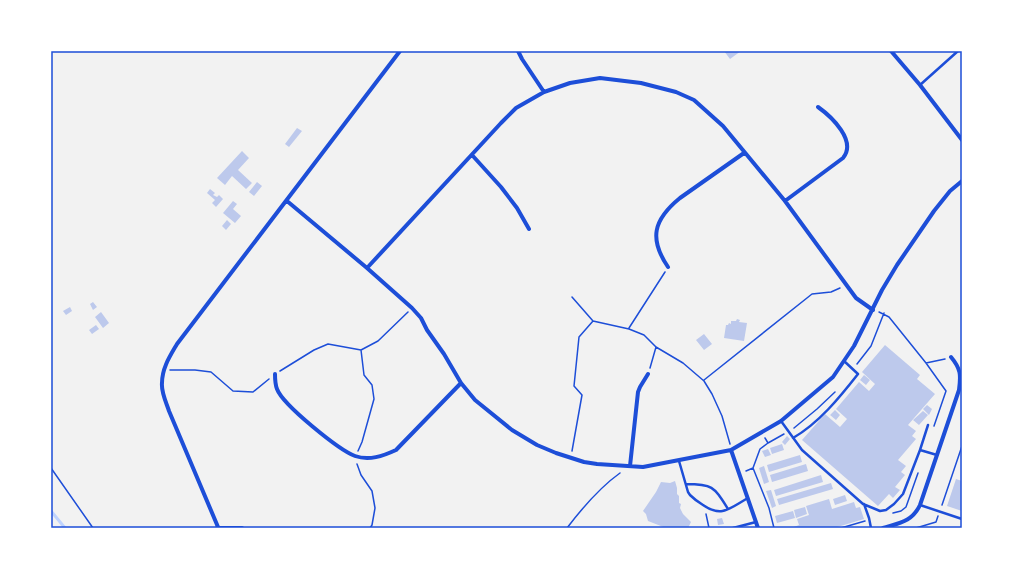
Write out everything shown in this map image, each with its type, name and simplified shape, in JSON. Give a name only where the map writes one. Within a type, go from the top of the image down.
[{"type":"street","points":[[242,528],[217,528],[167,406],[162,383],[164,370],[177,344],[400,51]]},
{"type":"street","points":[[518,51],[522,60],[544,92]]},
{"type":"street","points":[[891,51],[920,85],[962,140]]},
{"type":"street","points":[[367,268],[516,108],[544,92],[570,84],[600,78],[641,83],[676,92],[700,105],[723,126],[785,201],[856,298],[873,310]]},
{"type":"street","points":[[785,201],[843,158],[848,150],[847,140],[831,117],[818,107]]},
{"type":"street","points":[[668,268],[660,256],[656,242],[657,228],[669,206],[744,153]]},
{"type":"street","points":[[472,155],[501,186],[517,208],[529,229]]},
{"type":"street","points":[[287,201],[412,308],[421,318],[461,383],[475,400],[512,430],[537,444],[571,458],[597,464],[643,467],[732,450],[781,421],[833,377],[854,346],[882,290],[917,235],[950,191],[962,181]]},
{"type":"street","points":[[883,528],[900,523],[912,517],[920,505],[958,390],[960,367],[951,357]]},
{"type":"street","points":[[275,374],[277,389],[289,406],[338,446],[355,456],[370,458],[385,455],[396,450],[461,383]]},
{"type":"street","points":[[630,466],[638,392],[648,374]]},
{"type":"street","points":[[732,450],[758,528]]},
{"type":"lane","points":[[920,85],[958,51]]},
{"type":"lane","points":[[793,438],[805,431],[842,394],[858,374],[844,361]]},
{"type":"lane","points":[[781,421],[802,450],[864,504],[880,511],[886,510],[903,494],[928,425]]},
{"type":"lane","points":[[920,450],[937,455]]},
{"type":"lane","points":[[679,461],[690,495],[708,508],[716,512],[721,512],[748,498]]},
{"type":"lane","points":[[686,484],[701,484],[712,488],[718,493],[728,509]]},
{"type":"lane","points":[[864,504],[871,528]]},
{"type":"lane","points":[[920,505],[962,519]]},
{"type":"lane","points":[[733,528],[756,522]]},
{"type":"path","points":[[629,329],[668,268]]},
{"type":"path","points":[[704,381],[812,294],[831,292],[847,286]]},
{"type":"path","points":[[572,297],[593,321],[629,329],[644,335],[656,347],[683,363],[704,381],[722,416],[732,450]]},
{"type":"path","points":[[164,370],[195,370],[212,372],[233,390],[253,392],[275,374],[314,350],[328,344],[361,350],[378,341],[412,308]]},
{"type":"path","points":[[873,310],[884,313],[889,317],[926,363],[951,357]]},
{"type":"path","points":[[571,458],[582,395],[574,386],[579,337],[593,321]]},
{"type":"path","points":[[648,374],[656,347]]},
{"type":"path","points":[[361,350],[364,375],[372,385],[374,399],[362,442],[355,456],[360,475],[372,491],[376,508],[370,528]]},
{"type":"path","points":[[768,443],[760,449],[753,468],[769,508],[774,528]]},
{"type":"path","points":[[916,528],[936,522],[962,446]]},
{"type":"path","points":[[567,528],[585,504],[608,481],[630,466]]},
{"type":"path","points":[[51,468],[93,528]]},
{"type":"path","points":[[740,473],[753,468]]},
{"type":"path","points":[[708,508],[706,511],[708,528]]},
{"type":"building","points":[[724,51],[741,51],[730,59]]},
{"type":"building","points":[[297,128],[302,131],[289,147],[285,144]]},
{"type":"building","points":[[242,151],[249,158],[238,170],[252,183],[246,189],[232,176],[225,185],[217,178]]},
{"type":"building","points":[[257,182],[262,186],[254,196],[249,192]]},
{"type":"building","points":[[210,189],[215,193],[213,195],[217,197],[219,195],[223,199],[216,207],[212,203],[215,200],[207,193]]},
{"type":"building","points":[[233,201],[237,204],[233,209],[241,216],[235,223],[223,213]]},
{"type":"building","points":[[227,220],[231,224],[226,230],[222,226]]},
{"type":"building","points":[[93,302],[97,307],[93,310],[90,304]]},
{"type":"building","points":[[70,307],[72,311],[66,315],[63,311]]},
{"type":"building","points":[[101,312],[109,323],[103,328],[95,317]]},
{"type":"building","points":[[737,319],[740,320],[739,322],[747,323],[744,341],[724,338],[726,325],[729,323],[731,324],[731,321],[736,321]]},
{"type":"building","points":[[96,325],[99,329],[92,334],[89,330]]},
{"type":"building","points":[[704,334],[712,344],[704,350],[696,340]]},
{"type":"building","points":[[885,345],[920,375],[917,379],[935,394],[908,425],[916,431],[912,436],[916,439],[898,460],[906,466],[901,472],[905,475],[895,487],[900,490],[893,498],[889,494],[878,506],[802,440],[825,414],[840,427],[847,419],[836,409],[859,382],[869,391],[875,384],[862,372]]},
{"type":"building","points":[[864,375],[870,380],[866,385],[860,380]]},
{"type":"building","points":[[927,405],[932,409],[929,415],[923,409]]},
{"type":"building","points":[[835,410],[840,415],[836,420],[830,415]]},
{"type":"building","points":[[923,411],[928,415],[919,425],[913,420]]},
{"type":"building","points":[[787,436],[790,439],[785,445],[782,442]]},
{"type":"building","points":[[782,444],[784,450],[772,454],[770,448]]},
{"type":"building","points":[[768,449],[771,455],[765,457],[762,451]]},
{"type":"building","points":[[800,455],[802,462],[769,472],[767,465]]},
{"type":"building","points":[[806,464],[808,471],[772,482],[770,475]]},
{"type":"building","points":[[764,466],[769,482],[764,484],[759,468]]},
{"type":"building","points":[[821,475],[823,482],[776,496],[774,490]]},
{"type":"building","points":[[956,479],[962,481],[962,511],[947,506]]},
{"type":"building","points":[[675,481],[677,494],[679,496],[679,503],[681,504],[680,508],[683,514],[691,522],[688,528],[666,528],[648,521],[646,514],[643,511],[661,482],[670,483]]},
{"type":"building","points":[[831,483],[833,489],[779,505],[777,499]]},
{"type":"building","points":[[771,490],[776,506],[772,508],[766,491]]},
{"type":"building","points":[[845,495],[847,501],[835,505],[833,499]]},
{"type":"building","points":[[829,499],[832,509],[854,502],[856,508],[860,507],[864,519],[834,528],[791,528],[799,525],[797,519],[809,515],[806,506]]},
{"type":"building","points":[[805,507],[807,514],[796,518],[794,510]]},
{"type":"building","points":[[793,511],[795,518],[777,523],[775,516]]},
{"type":"building","points":[[722,518],[724,524],[718,525],[717,519]]},
{"type":"waterway","points":[[51,511],[65,528]]}]
